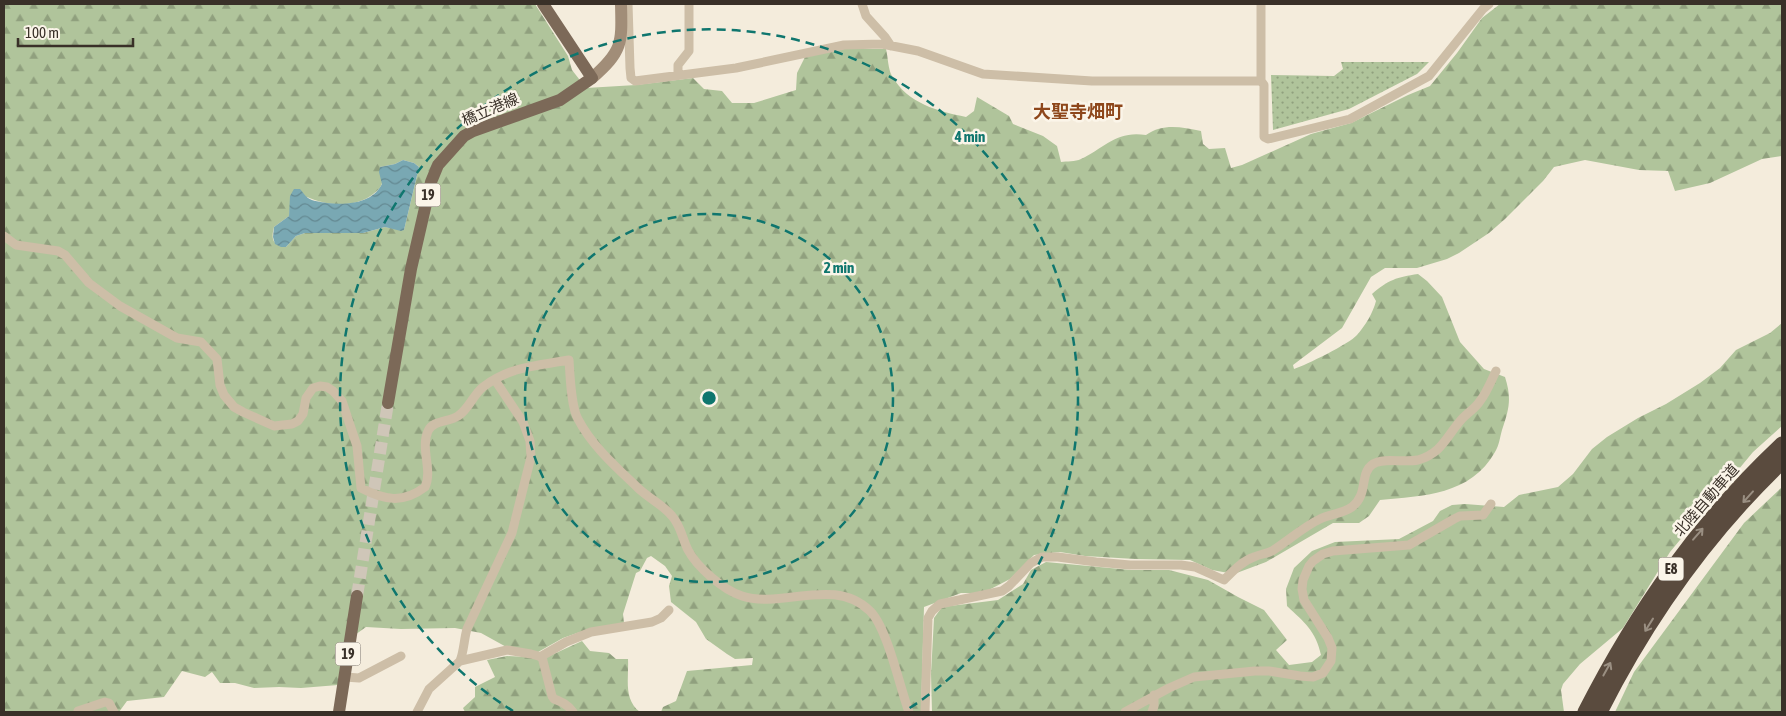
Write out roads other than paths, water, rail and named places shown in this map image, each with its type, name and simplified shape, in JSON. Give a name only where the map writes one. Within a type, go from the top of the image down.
[{"type":"highway","name":"北陸自動車道","points":[[1585,712],[1621,644],[1666,575],[1718,511],[1782,444]]},
{"type":"highway","name":"北陸自動車道","points":[[1600,712],[1634,649],[1682,576],[1728,519],[1782,462]]},
{"type":"main road","points":[[543,4],[592,78]]},
{"type":"main road","name":"橋立港線","points":[[388,403],[411,269],[431,182],[438,165],[464,136],[473,130],[560,100],[592,78]]},
{"type":"main road","name":"19","points":[[339,712],[357,596]]},
{"type":"street","points":[[592,78],[610,62],[619,45],[621,4]]},
{"type":"street","points":[[628,4],[631,78],[640,81],[736,68],[844,45],[882,44],[918,51],[983,74],[1092,81],[1261,81]]},
{"type":"street","points":[[678,75],[678,65],[689,51],[689,4]]},
{"type":"street","points":[[862,4],[866,16],[891,46]]},
{"type":"street","points":[[1261,4],[1261,81],[1264,85],[1264,137],[1268,138],[1350,119],[1429,76],[1489,4]]},
{"type":"street","points":[[4,236],[16,245],[58,251],[65,255],[89,283],[120,306],[178,338],[201,342],[217,359],[220,386],[224,395],[234,406],[253,417],[274,426],[292,424],[303,414],[306,398],[313,388],[327,387],[333,391],[342,401],[356,446],[360,488],[388,498],[406,498],[425,487],[427,476],[425,445],[429,429],[433,425],[458,416],[481,388],[526,366],[569,360],[577,419],[595,445],[614,466],[658,503],[678,523],[689,551],[698,564],[718,581],[741,595],[751,598],[774,599],[831,594],[848,598],[864,606],[870,611],[882,629],[909,712]]},
{"type":"street","points":[[925,712],[928,618],[932,611],[940,604],[1002,591],[1031,563],[1042,557],[1130,565],[1181,565],[1195,567],[1224,580],[1244,562],[1255,556],[1267,553],[1320,519],[1340,513],[1358,502],[1363,493],[1365,475],[1368,468],[1374,464],[1384,461],[1401,462],[1416,460],[1429,456],[1438,450],[1463,418],[1482,400],[1496,371]]},
{"type":"street","points":[[417,712],[429,689],[460,661],[463,655],[467,629],[512,533],[531,457],[530,441],[523,422],[495,380]]},
{"type":"street","points":[[1125,712],[1194,677],[1203,675],[1255,671],[1313,677],[1323,673],[1331,661],[1332,648],[1328,638],[1304,600],[1302,589],[1303,580],[1309,566],[1317,557],[1333,552],[1409,545],[1460,516],[1483,515],[1491,504]]},
{"type":"street","points":[[540,657],[571,640],[591,632],[652,622],[661,618],[669,610]]},
{"type":"street","points":[[460,661],[507,650],[542,657],[552,696],[554,699],[563,702],[573,712]]},
{"type":"street","points":[[344,678],[359,678],[401,656]]},
{"type":"street","points":[[1152,712],[1154,696]]},
{"type":"street","points":[[78,711],[105,702],[114,712]]},
{"type":"water","points":[[403,160],[414,163],[419,167],[404,230],[385,227],[363,233],[305,233],[296,236],[286,247],[275,244],[273,237],[274,227],[289,216],[290,196],[294,189],[300,189],[312,200],[342,204],[358,202],[378,191],[382,184],[379,172],[380,167]]},
{"type":"tunnel","points":[[357,596],[388,403]]},
{"type":"district","name":"大聖寺畑町","points":[[1078,111]]}]
